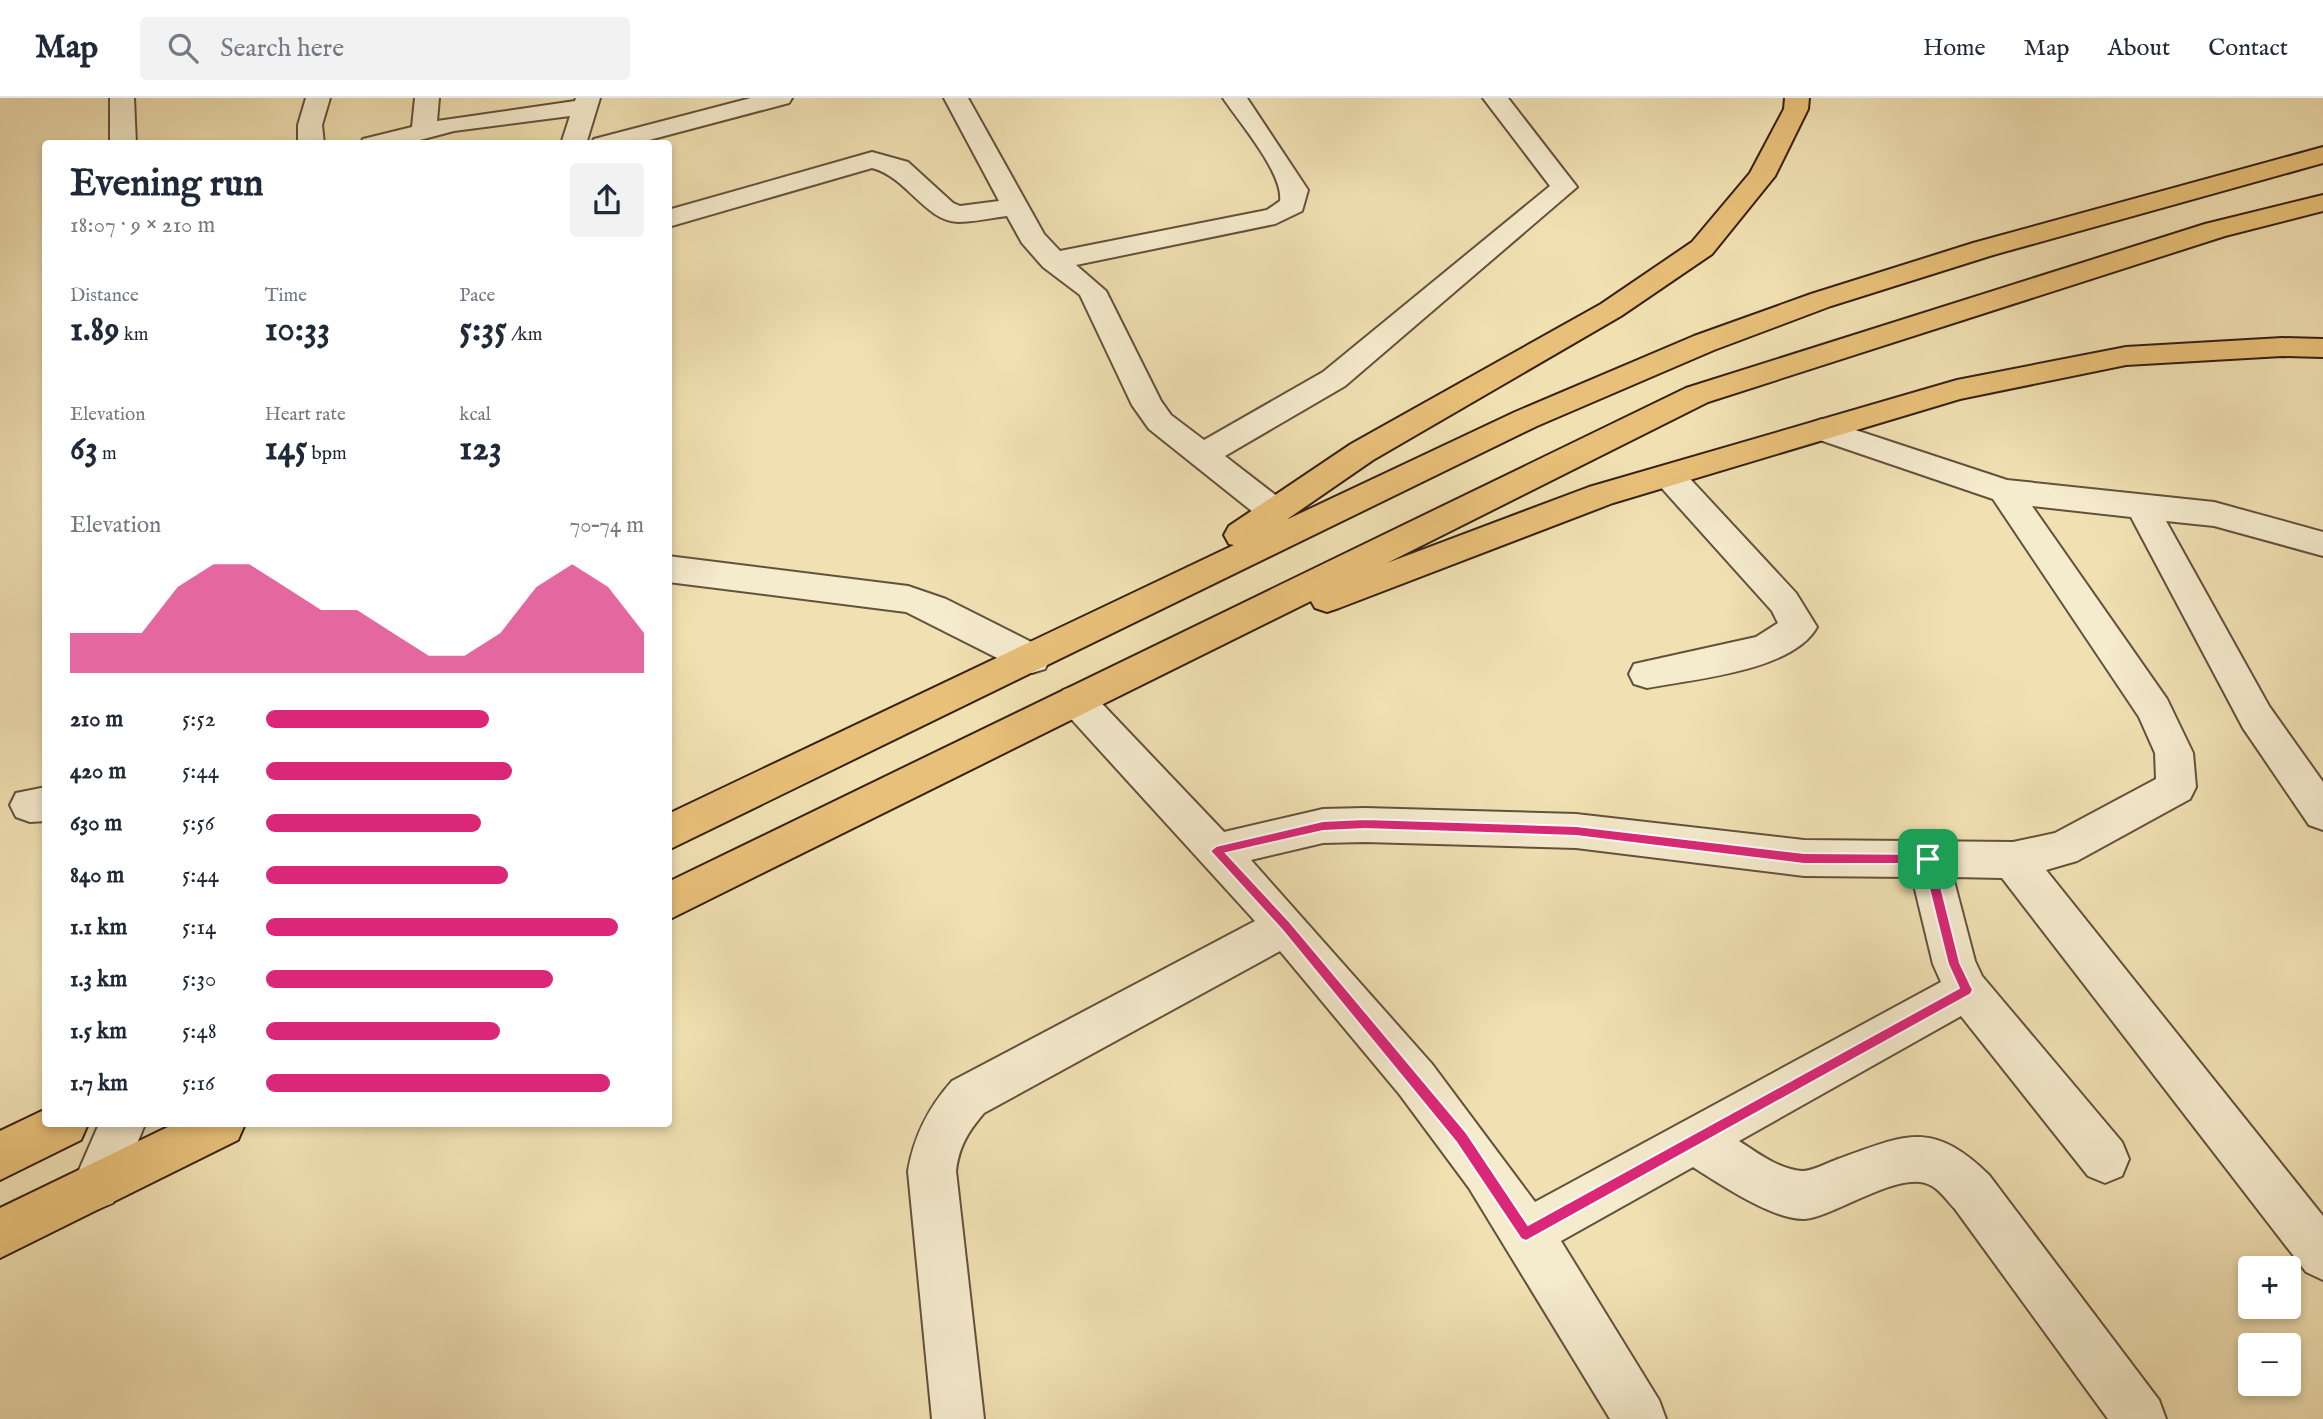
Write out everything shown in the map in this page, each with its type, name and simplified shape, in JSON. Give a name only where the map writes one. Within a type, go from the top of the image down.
[{"type":"highway","points":[[1129,612],[1362,452],[1611,310],[1702,248],[1762,176],[1796,109],[1797,98]]},
{"type":"highway","points":[[672,831],[1526,418],[1704,343],[1821,300],[1983,249],[2323,155]]},
{"type":"highway","points":[[672,900],[1697,395],[2215,230],[2323,203]]},
{"type":"highway","points":[[1175,650],[1355,589],[1601,495],[1957,390],[2126,356],[2282,347],[2323,348]]},
{"type":"highway","points":[[0,1156],[59,1127]]},
{"type":"highway","points":[[0,1234],[216,1127]]},
{"type":"street","points":[[122,98],[123,140]]},
{"type":"street","points":[[311,140],[310,125],[318,98]]},
{"type":"street","points":[[424,130],[427,98]]},
{"type":"street","points":[[618,140],[780,98]]},
{"type":"street","points":[[956,98],[1032,237],[1053,261],[1092,291],[1147,405],[1160,422],[1200,456],[1275,512]]},
{"type":"street","points":[[1053,261],[1275,216],[1293,205],[1296,190],[1288,175],[1235,98]]},
{"type":"street","points":[[1200,456],[1334,379],[1564,187],[1495,98]]},
{"type":"street","points":[[387,140],[424,130],[587,103],[574,140]]},
{"type":"street","points":[[672,218],[872,160],[899,167],[944,209],[957,214],[1016,207]]},
{"type":"street","points":[[1822,430],[2005,491],[2214,514],[2323,544]]},
{"type":"street","points":[[1647,674],[1766,649],[1799,627],[1784,602],[1669,476]]},
{"type":"street","points":[[1216,851],[1323,826],[1365,824],[1576,831],[1804,858],[2013,860],[2063,849],[2176,787],[2174,753],[2154,710],[2005,491]]},
{"type":"street","points":[[2142,507],[2256,717],[2323,813]]},
{"type":"street","points":[[672,570],[908,599],[934,608],[1032,659]]},
{"type":"street","points":[[1076,700],[1286,926],[1461,1137],[1526,1234],[1640,1419]]},
{"type":"street","points":[[1928,859],[1954,964],[1967,990],[2105,1159]]},
{"type":"street","points":[[2013,860],[2323,1255]]},
{"type":"street","points":[[958,1419],[932,1171],[936,1143],[945,1122],[968,1097],[1286,926]]},
{"type":"street","points":[[1526,1234],[1967,990]]},
{"type":"street","points":[[96,1186],[121,1127]]},
{"type":"street","points":[[1695,1141],[1767,1184],[1804,1195],[1901,1160],[1924,1158],[1949,1169],[1972,1192],[2140,1419]]},
{"type":"route","points":[[1365,824],[1576,831],[1804,858],[1928,859],[1954,964],[1967,990],[1526,1234],[1461,1137],[1286,926],[1216,851],[1323,826],[1365,824]]}]
